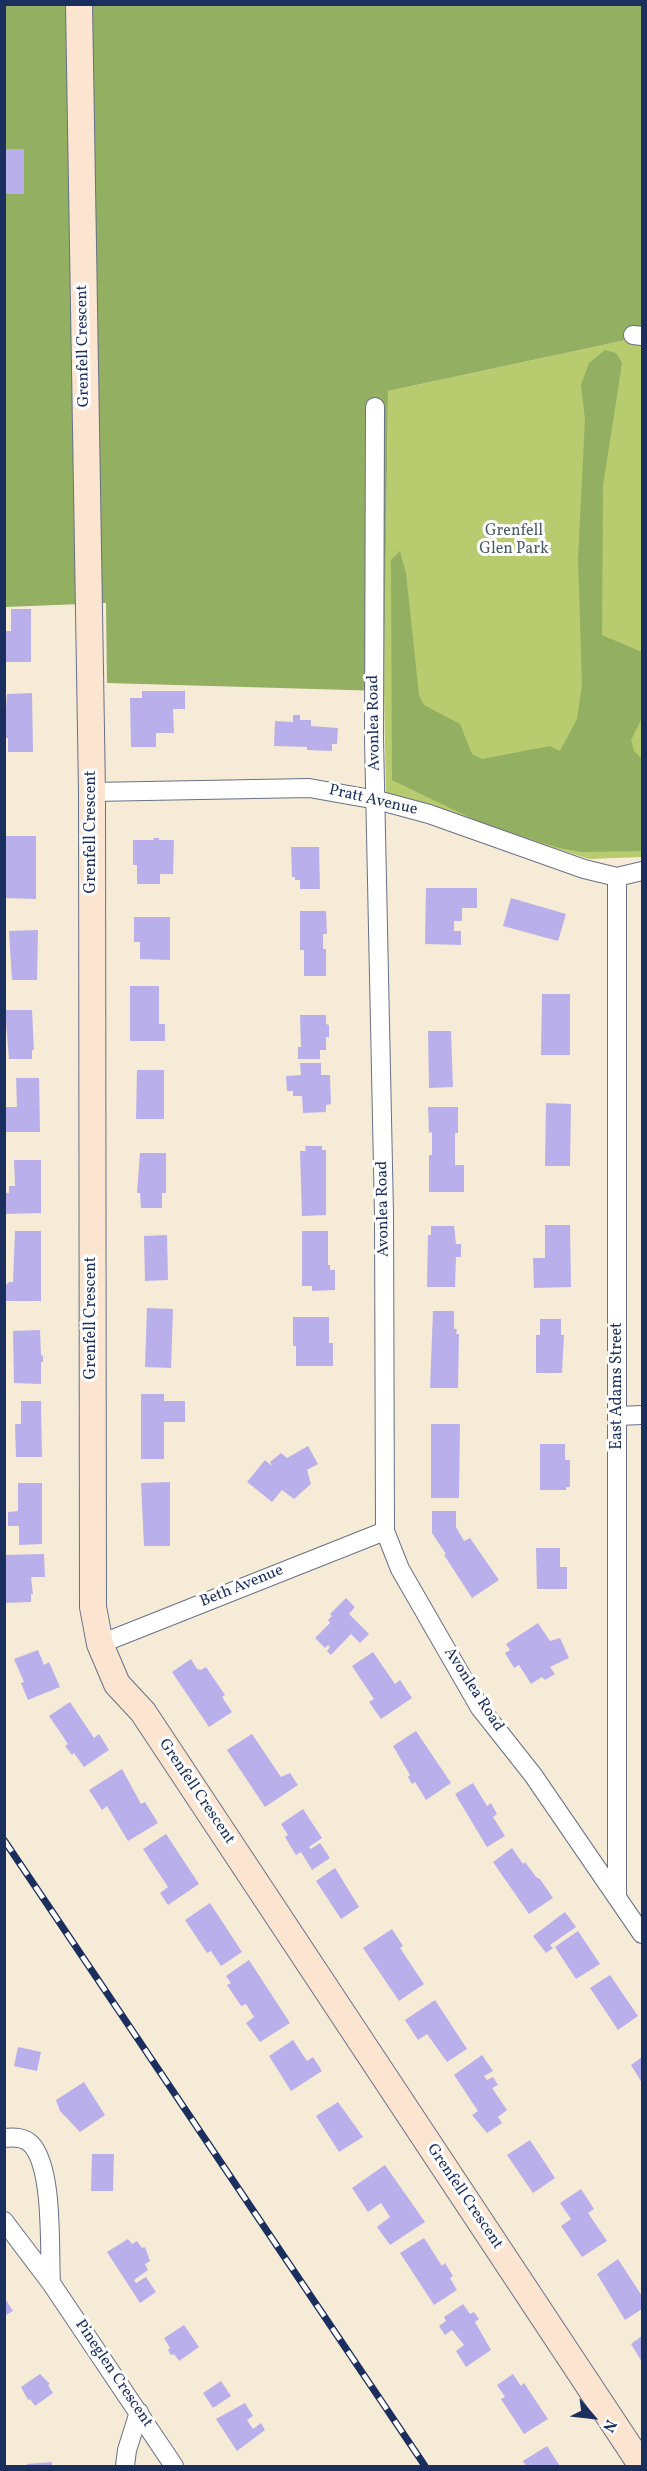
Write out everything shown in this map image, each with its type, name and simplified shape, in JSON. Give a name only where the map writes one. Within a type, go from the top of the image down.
[{"type":"street","name":"Grenfell Crescent","points":[[79,4],[92,792],[93,1607],[100,1644],[117,1683],[143,1712],[642,2466]]},
{"type":"street","name":"Avonlea Road","points":[[375,407],[374,738],[385,1226],[385,1531],[400,1569],[480,1708],[533,1775],[642,1934]]},
{"type":"street","name":"Pratt Avenue","points":[[92,792],[309,788],[376,800],[429,814],[584,869],[617,877],[642,871]]},
{"type":"street","name":"East Adams Street","points":[[617,877],[617,1896]]},
{"type":"street","points":[[618,1416],[642,1415]]},
{"type":"street","name":"Beth Avenue","points":[[100,1644],[385,1531]]},
{"type":"street","points":[[4,2138],[17,2136],[31,2144],[40,2161],[47,2186],[51,2283]]},
{"type":"street","name":"Pineglen Crescent","points":[[4,2220],[51,2283],[174,2466]]},
{"type":"street","points":[[125,2466],[127,2450],[139,2412]]},
{"type":"green space","points":[[4,5],[642,5],[642,345],[626,340],[388,391],[384,691],[107,683],[106,603],[5,607]]},
{"type":"green space","name":"Grenfell Glen Park","points":[[626,340],[642,345],[642,857],[589,859],[386,794],[384,691],[388,391]]},
{"type":"green space","points":[[605,350],[616,353],[622,363],[603,486],[602,635],[642,652],[642,718],[631,740],[634,751],[642,759],[642,851],[582,852],[559,848],[481,823],[392,780],[391,560],[400,551],[406,573],[419,695],[424,705],[460,724],[472,754],[482,759],[550,746],[560,751],[577,719],[582,685],[578,558],[585,420],[581,385],[589,363]]},
{"type":"building","points":[[4,149],[24,149],[24,194],[4,194]]},
{"type":"building","points":[[11,609],[31,609],[31,662],[4,662],[4,631],[11,631]]},
{"type":"building","points":[[142,691],[185,691],[185,709],[173,709],[174,733],[156,733],[156,747],[131,747],[130,698],[142,698]]},
{"type":"building","points":[[32,693],[33,752],[8,752],[8,738],[4,738],[7,694]]},
{"type":"building","points":[[293,715],[300,715],[300,720],[311,720],[311,726],[338,728],[337,744],[332,744],[332,751],[307,750],[307,747],[274,746],[275,721],[293,722]]},
{"type":"building","points":[[4,836],[36,836],[36,899],[4,898]]},
{"type":"building","points":[[153,838],[174,840],[173,874],[160,874],[160,884],[137,884],[137,865],[133,865],[133,840],[154,840]]},
{"type":"building","points":[[291,847],[319,847],[320,889],[300,889],[300,880],[292,877]]},
{"type":"building","points":[[426,888],[477,888],[477,908],[462,908],[462,921],[454,921],[454,931],[461,931],[461,945],[425,944]]},
{"type":"building","points":[[511,898],[566,914],[558,941],[503,926]]},
{"type":"building","points":[[300,911],[326,911],[327,934],[323,934],[323,949],[326,949],[326,976],[304,976],[304,950],[300,950]]},
{"type":"building","points":[[134,917],[170,917],[170,960],[140,959],[140,942],[134,942]]},
{"type":"building","points":[[38,930],[37,980],[12,980],[9,931]]},
{"type":"building","points":[[130,986],[159,986],[159,1024],[165,1024],[165,1041],[130,1041]]},
{"type":"building","points":[[542,994],[570,994],[570,1055],[541,1055]]},
{"type":"building","points":[[5,1010],[32,1010],[34,1050],[32,1050],[32,1059],[9,1059]]},
{"type":"building","points":[[300,1015],[326,1015],[329,1037],[326,1037],[326,1050],[320,1050],[320,1059],[298,1059],[298,1047],[301,1047]]},
{"type":"building","points":[[428,1031],[451,1031],[453,1087],[429,1088]]},
{"type":"building","points":[[300,1063],[321,1063],[321,1075],[330,1075],[331,1104],[326,1105],[326,1112],[303,1113],[302,1096],[293,1096],[293,1091],[287,1091],[286,1076],[301,1075]]},
{"type":"building","points":[[137,1070],[164,1070],[164,1119],[136,1119]]},
{"type":"building","points":[[16,1078],[39,1078],[40,1132],[6,1132],[6,1107],[17,1107]]},
{"type":"building","points":[[546,1103],[571,1104],[570,1166],[545,1166]]},
{"type":"building","points":[[428,1107],[458,1107],[455,1165],[464,1165],[464,1192],[429,1192],[429,1155],[432,1155],[432,1132],[429,1133]]},
{"type":"building","points":[[305,1146],[322,1146],[322,1150],[326,1150],[326,1215],[302,1216],[300,1151],[306,1151]]},
{"type":"building","points":[[140,1153],[166,1153],[166,1193],[162,1193],[162,1208],[141,1208],[140,1193],[137,1193]]},
{"type":"building","points":[[14,1160],[41,1160],[41,1213],[4,1214],[4,1193],[9,1193],[9,1186],[15,1186]]},
{"type":"building","points":[[545,1225],[570,1225],[571,1287],[534,1288],[533,1258],[545,1258]]},
{"type":"building","points":[[431,1226],[454,1226],[456,1244],[461,1244],[461,1257],[456,1257],[455,1287],[427,1287],[428,1235],[431,1235]]},
{"type":"building","points":[[15,1231],[41,1231],[41,1301],[5,1301],[5,1286],[13,1282]]},
{"type":"building","points":[[302,1231],[328,1231],[328,1265],[330,1265],[330,1270],[335,1270],[335,1290],[312,1291],[312,1286],[302,1286]]},
{"type":"building","points":[[167,1235],[168,1280],[145,1281],[144,1236]]},
{"type":"building","points":[[147,1308],[173,1309],[171,1368],[145,1367]]},
{"type":"building","points":[[433,1311],[454,1311],[454,1329],[457,1329],[456,1334],[459,1334],[458,1388],[430,1388]]},
{"type":"building","points":[[293,1317],[329,1317],[329,1343],[333,1343],[333,1366],[296,1366]]},
{"type":"building","points":[[540,1319],[561,1319],[561,1335],[564,1335],[562,1373],[536,1373],[536,1335],[540,1335]]},
{"type":"building","points":[[40,1330],[41,1356],[43,1355],[41,1384],[14,1383],[13,1331]]},
{"type":"building","points":[[141,1394],[164,1394],[164,1401],[185,1401],[185,1422],[164,1422],[164,1459],[141,1459]]},
{"type":"building","points":[[21,1401],[41,1401],[42,1457],[16,1457],[15,1424],[21,1424]]},
{"type":"building","points":[[431,1424],[460,1424],[459,1498],[431,1498]]},
{"type":"building","points":[[540,1444],[565,1444],[565,1460],[570,1460],[570,1487],[566,1487],[566,1490],[540,1490]]},
{"type":"building","points":[[308,1446],[318,1464],[307,1470],[311,1484],[294,1499],[282,1490],[272,1502],[247,1482],[265,1460],[272,1466],[270,1462],[281,1453],[287,1458]]},
{"type":"building","points":[[170,1482],[170,1546],[144,1546],[141,1483]]},
{"type":"building","points":[[18,1483],[42,1483],[42,1544],[19,1545],[19,1526],[8,1526],[8,1512],[18,1511]]},
{"type":"building","points":[[432,1511],[456,1511],[456,1527],[464,1541],[470,1538],[499,1580],[472,1598],[432,1533]]},
{"type":"building","points":[[536,1548],[560,1548],[560,1567],[567,1567],[567,1589],[537,1589]]},
{"type":"building","points":[[44,1554],[45,1577],[31,1577],[33,1594],[31,1594],[31,1602],[4,1603],[4,1555]]},
{"type":"building","points":[[346,1598],[355,1607],[349,1614],[369,1634],[360,1643],[351,1634],[331,1655],[327,1651],[330,1647],[328,1645],[325,1648],[315,1638],[330,1623],[328,1620],[332,1616],[330,1614]]},
{"type":"building","points":[[538,1623],[550,1641],[560,1638],[569,1658],[550,1667],[555,1674],[545,1680],[542,1677],[531,1684],[519,1665],[514,1668],[505,1653],[510,1650],[506,1644]]},
{"type":"building","points":[[38,1650],[44,1665],[49,1662],[60,1687],[28,1700],[21,1683],[24,1682],[14,1659]]},
{"type":"building","points":[[373,1652],[395,1684],[400,1680],[412,1698],[381,1719],[369,1702],[374,1699],[352,1666]]},
{"type":"building","points":[[191,1659],[197,1669],[201,1670],[206,1667],[225,1695],[222,1697],[232,1712],[209,1727],[172,1672]]},
{"type":"building","points":[[70,1702],[94,1738],[99,1734],[109,1750],[84,1767],[74,1753],[72,1755],[65,1746],[68,1744],[49,1716]]},
{"type":"building","points":[[416,1731],[451,1783],[426,1800],[415,1782],[412,1784],[408,1777],[410,1775],[393,1746]]},
{"type":"building","points":[[252,1734],[281,1777],[290,1773],[298,1785],[265,1807],[227,1750]]},
{"type":"building","points":[[122,1769],[141,1804],[145,1802],[158,1823],[128,1841],[107,1806],[102,1810],[89,1790]]},
{"type":"building","points":[[473,1783],[487,1806],[491,1803],[497,1814],[493,1817],[505,1836],[487,1847],[455,1794]]},
{"type":"building","points":[[303,1809],[322,1838],[309,1847],[311,1849],[320,1843],[330,1858],[312,1870],[301,1852],[296,1855],[285,1837],[288,1835],[281,1824]]},
{"type":"building","points":[[166,1834],[199,1884],[168,1905],[160,1893],[168,1887],[143,1849]]},
{"type":"building","points":[[512,1848],[523,1864],[525,1862],[540,1879],[553,1898],[529,1914],[493,1862]]},
{"type":"building","points":[[335,1868],[359,1907],[341,1919],[316,1881]]},
{"type":"building","points":[[210,1903],[242,1952],[221,1966],[211,1951],[207,1953],[185,1920]]},
{"type":"building","points":[[565,1912],[576,1927],[550,1945],[553,1948],[546,1953],[533,1936]]},
{"type":"building","points":[[392,1929],[403,1946],[400,1948],[424,1984],[399,2001],[363,1948]]},
{"type":"building","points":[[578,1931],[600,1964],[576,1979],[555,1947]]},
{"type":"building","points":[[249,1960],[290,2023],[260,2042],[246,2023],[254,2017],[246,2004],[241,2006],[227,1985],[231,1983],[226,1976]]},
{"type":"building","points":[[610,1975],[638,2016],[618,2030],[590,1988]]},
{"type":"building","points":[[435,2000],[467,2049],[447,2062],[427,2034],[418,2040],[405,2020]]},
{"type":"building","points":[[293,2040],[307,2061],[313,2057],[322,2071],[291,2091],[269,2056]]},
{"type":"building","points":[[18,2047],[41,2052],[37,2071],[14,2066]]},
{"type":"building","points":[[482,2055],[493,2071],[484,2076],[487,2080],[493,2077],[498,2085],[492,2088],[507,2110],[498,2117],[502,2123],[487,2133],[472,2115],[478,2111],[454,2075]]},
{"type":"building","points":[[642,2057],[642,2083],[631,2065]]},
{"type":"building","points":[[84,2082],[105,2115],[80,2132],[60,2111],[56,2100]]},
{"type":"building","points":[[338,2102],[363,2137],[339,2152],[316,2116]]},
{"type":"building","points":[[530,2140],[555,2178],[533,2193],[507,2155]]},
{"type":"building","points":[[92,2154],[114,2154],[113,2191],[91,2191]]},
{"type":"building","points":[[385,2165],[425,2222],[390,2245],[377,2227],[390,2217],[381,2203],[368,2212],[352,2188]]},
{"type":"building","points":[[581,2189],[594,2209],[588,2213],[607,2241],[582,2257],[561,2226],[571,2219],[560,2203]]},
{"type":"building","points":[[424,2238],[442,2266],[445,2263],[453,2276],[450,2278],[457,2290],[434,2305],[400,2253]]},
{"type":"building","points":[[128,2239],[132,2244],[137,2241],[142,2248],[145,2247],[150,2261],[145,2264],[148,2270],[134,2280],[136,2283],[146,2277],[156,2292],[140,2303],[107,2252]]},
{"type":"building","points":[[618,2259],[642,2296],[642,2309],[625,2320],[597,2274]]},
{"type":"building","points":[[4,2297],[13,2311],[4,2316]]},
{"type":"building","points":[[463,2304],[470,2314],[474,2312],[479,2319],[475,2322],[491,2350],[466,2367],[456,2351],[464,2345],[452,2330],[445,2335],[439,2326],[446,2321],[444,2317]]},
{"type":"building","points":[[184,2325],[199,2347],[179,2361],[174,2354],[171,2355],[164,2338]]},
{"type":"building","points":[[642,2336],[642,2362],[631,2344]]},
{"type":"building","points":[[40,2374],[50,2384],[48,2385],[53,2393],[35,2406],[30,2399],[28,2400],[21,2387]]},
{"type":"building","points":[[513,2374],[521,2386],[524,2383],[548,2419],[524,2434],[501,2399],[505,2397],[497,2385]]},
{"type":"building","points":[[221,2381],[231,2396],[213,2408],[203,2393]]},
{"type":"building","points":[[245,2403],[253,2416],[247,2420],[253,2429],[261,2423],[265,2430],[237,2451],[216,2419]]},
{"type":"building","points":[[547,2446],[560,2466],[526,2466],[523,2461]]},
{"type":"building","points":[[52,2462],[52,2466],[27,2466],[27,2464]]},
{"type":"railway","points":[[4,1840],[425,2466]]}]
